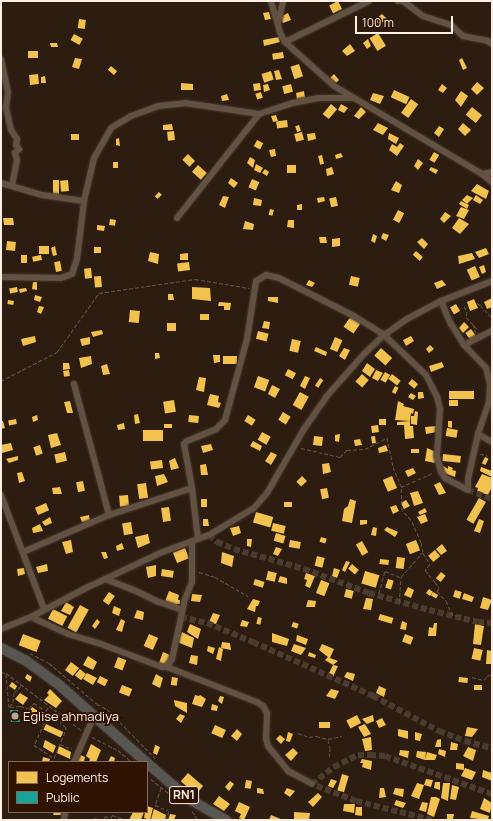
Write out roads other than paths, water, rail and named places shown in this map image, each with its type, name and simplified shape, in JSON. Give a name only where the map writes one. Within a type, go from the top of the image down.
[{"type":"highway","name":"RN1","points":[[1,648],[25,660],[57,683],[145,761]]},
{"type":"highway","name":"RN1","points":[[148,764],[190,799],[229,818]]},
{"type":"street","points":[[271,1],[285,42],[311,67],[334,86],[482,174],[492,182]]},
{"type":"street","points":[[278,24],[283,1]]},
{"type":"street","points":[[285,42],[369,1]]},
{"type":"street","points":[[398,1],[403,1],[423,16],[451,25],[463,36],[488,41],[492,44]]},
{"type":"street","points":[[1,59],[8,92],[6,108],[11,130],[17,139],[16,145],[19,149],[15,155],[17,160],[12,186]]},
{"type":"street","points":[[1,277],[61,278],[72,274],[77,259],[84,202],[90,169],[104,138],[111,128],[131,116],[158,106],[185,103],[259,114],[293,103],[319,98],[353,98]]},
{"type":"street","points":[[177,218],[259,114]]},
{"type":"street","points":[[482,174],[492,172]]},
{"type":"street","points":[[1,183],[42,195],[84,202]]},
{"type":"street","points":[[167,667],[172,659],[182,610],[192,582],[195,540],[192,488],[184,444],[187,441],[216,429],[223,423],[227,415],[247,339],[254,304],[254,289],[256,281],[260,277],[271,276],[354,316],[384,335],[426,375],[437,397],[440,409],[437,456],[441,472],[445,478],[468,490],[468,479],[478,434],[489,402],[490,384],[486,368],[464,345],[451,324],[441,301]]},
{"type":"street","points":[[1,629],[31,617],[44,609],[160,553],[209,535],[254,508],[267,493],[293,446],[326,397],[364,354],[384,335],[407,319],[441,301],[492,281]]},
{"type":"street","points":[[464,345],[492,331]]},
{"type":"street","points":[[74,384],[108,515]]},
{"type":"street","points":[[478,434],[492,442]]},
{"type":"street","points":[[23,552],[108,515],[192,488]]},
{"type":"street","points":[[1,496],[44,609]]},
{"type":"street","points":[[105,579],[182,610]]},
{"type":"street","points":[[31,617],[68,634],[101,644],[162,667],[167,667],[263,706],[267,714],[266,738],[268,746],[288,771],[312,784]]},
{"type":"street","points":[[74,761],[94,716]]},
{"type":"tunnel","points":[[468,490],[492,499]]},
{"type":"tunnel","points":[[209,535],[217,542],[234,549],[304,569],[369,593],[478,622],[492,623]]},
{"type":"tunnel","points":[[181,617],[207,623],[253,642],[373,696],[439,731],[465,741],[492,748]]},
{"type":"tunnel","points":[[432,820],[356,801],[312,784],[334,767],[358,755],[370,755],[385,756],[492,794]]},
{"type":"place","name":"Eglise ahmadiya","points":[[15,716]]}]
